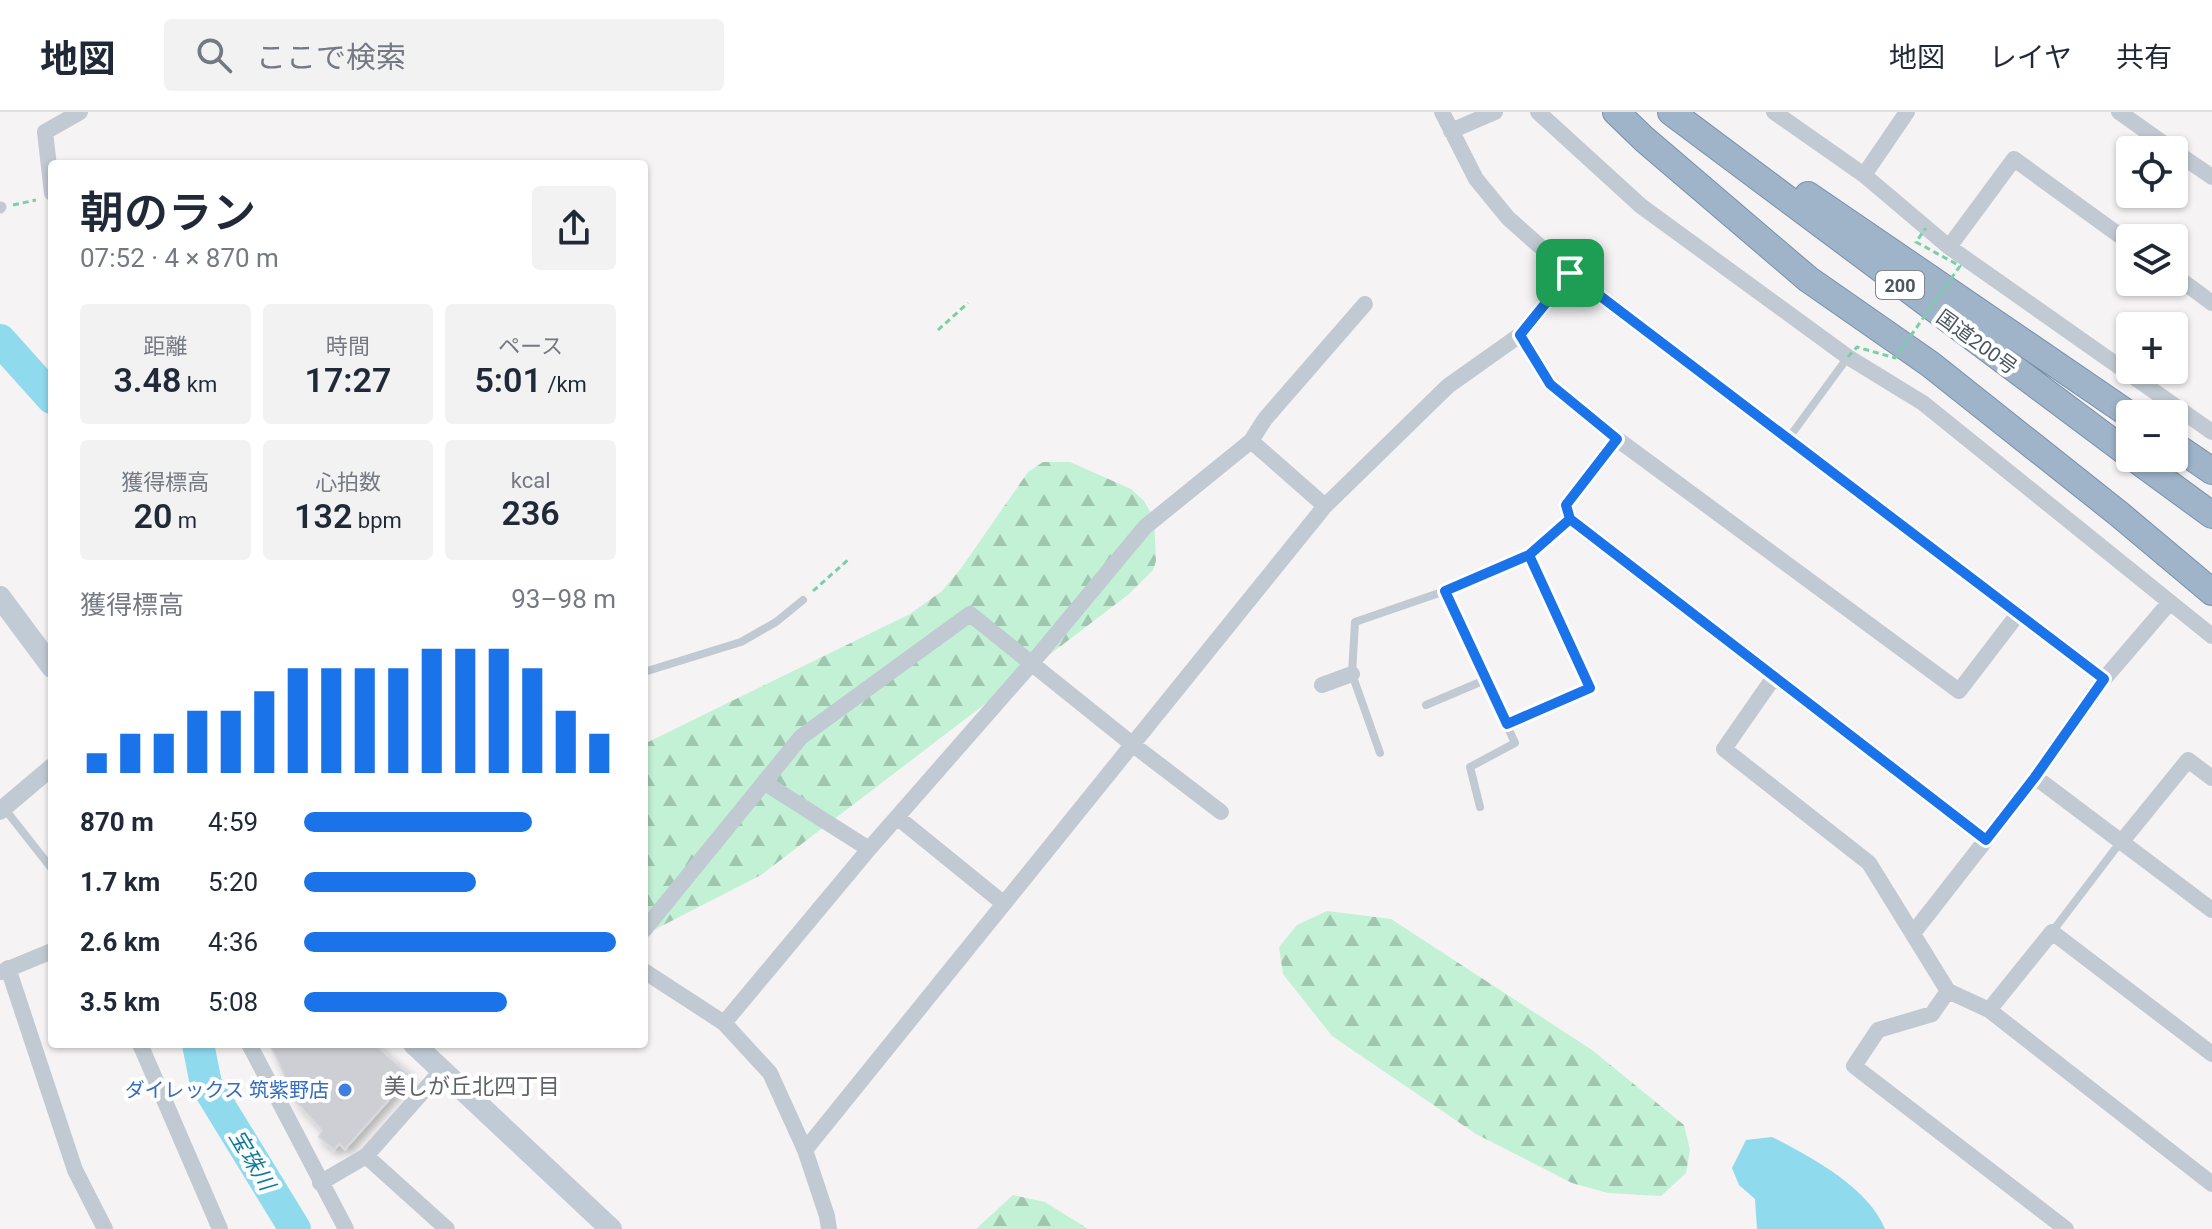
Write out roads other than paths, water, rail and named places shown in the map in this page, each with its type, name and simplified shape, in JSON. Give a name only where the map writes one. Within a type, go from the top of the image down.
[{"type":"highway","points":[[1616,112],[1808,279],[1930,364],[2212,592]]},
{"type":"highway","name":"国道200号","points":[[1671,112],[2116,444]]},
{"type":"highway","points":[[1685,112],[2116,405]]},
{"type":"highway","points":[[2188,455],[2212,471]]},
{"type":"highway","name":"国道200号","points":[[2154,472],[2212,515]]},
{"type":"main road","points":[[0,597],[48,662]]},
{"type":"main road","points":[[418,1048],[611,1229]]},
{"type":"street","points":[[48,179],[45,132],[80,112]]},
{"type":"street","points":[[1442,112],[1476,179],[1508,218],[1570,273],[2104,679]]},
{"type":"street","points":[[1451,131],[1495,112]]},
{"type":"street","points":[[1538,112],[1641,206],[1848,357],[1923,403],[2212,636]]},
{"type":"street","points":[[1774,112],[1864,175],[1949,247],[2212,432]]},
{"type":"street","points":[[1864,175],[1907,112]]},
{"type":"street","points":[[2119,112],[2154,136]]},
{"type":"street","points":[[1949,247],[2014,159],[2116,233]]},
{"type":"street","points":[[2188,160],[2212,177]]},
{"type":"street","points":[[805,1150],[1325,506],[1448,386],[1520,335],[1570,273]]},
{"type":"street","points":[[2188,285],[2212,303]]},
{"type":"street","points":[[724,1023],[1145,527],[1251,441],[1265,419],[1365,304]]},
{"type":"street","points":[[1520,335],[1550,384],[1617,439],[1959,691],[2018,614]]},
{"type":"street","points":[[1617,439],[1566,505],[1570,519],[1986,840]]},
{"type":"street","points":[[1251,441],[1325,506]]},
{"type":"street","points":[[1914,932],[2035,777],[2104,679],[2170,602]]},
{"type":"street","points":[[648,920],[801,737],[970,614],[1221,812]]},
{"type":"street","points":[[1322,685],[1352,674]]},
{"type":"street","points":[[1774,677],[1724,749],[1869,863],[1948,991],[1989,1010],[2212,1184]]},
{"type":"street","points":[[2123,840],[2188,760],[2212,778]]},
{"type":"street","points":[[2,809],[48,770]]},
{"type":"street","points":[[2035,777],[2123,840],[2212,910]]},
{"type":"street","points":[[765,783],[869,849]]},
{"type":"street","points":[[897,817],[1003,903]]},
{"type":"street","points":[[1989,1010],[2052,932],[2212,1054]]},
{"type":"street","points":[[48,953],[4,970],[75,1170],[105,1229]]},
{"type":"street","points":[[648,974],[724,1023],[770,1073],[805,1150],[829,1229]]},
{"type":"street","points":[[1948,991],[1932,1014],[1878,1030],[1854,1066],[2066,1229]]},
{"type":"street","points":[[142,1048],[220,1229]]},
{"type":"street","points":[[251,1048],[346,1229]]},
{"type":"street","points":[[320,1183],[366,1156],[442,1070]]},
{"type":"street","points":[[366,1156],[447,1229]]},
{"type":"lane","points":[[1788,439],[1848,357]]},
{"type":"lane","points":[[1380,753],[1352,674],[1355,622],[1445,591],[1529,555],[1570,519]]},
{"type":"lane","points":[[1507,724],[1590,688],[1529,555]]},
{"type":"lane","points":[[1445,591],[1515,743],[1470,767],[1480,807]]},
{"type":"lane","points":[[648,671],[741,642],[776,622],[803,600]]},
{"type":"lane","points":[[1426,705],[1485,680]]},
{"type":"lane","points":[[2,809],[48,864]]},
{"type":"lane","points":[[2052,932],[2123,840]]},
{"type":"water","points":[[1772,1137],[1820,1164],[1852,1187],[1877,1214],[1885,1229],[1757,1229],[1755,1199],[1739,1185],[1732,1168],[1746,1140]]},
{"type":"waterway","name":"宝珠川","points":[[0,340],[48,394]]},
{"type":"waterway","name":"宝珠川","points":[[199,1048],[206,1084],[295,1229]]},
{"type":"place","name":"ダイレックス 筑紫野店","points":[[345,1090]]},
{"type":"district","name":"美しが丘北四丁目","points":[[472,1086]]}]
